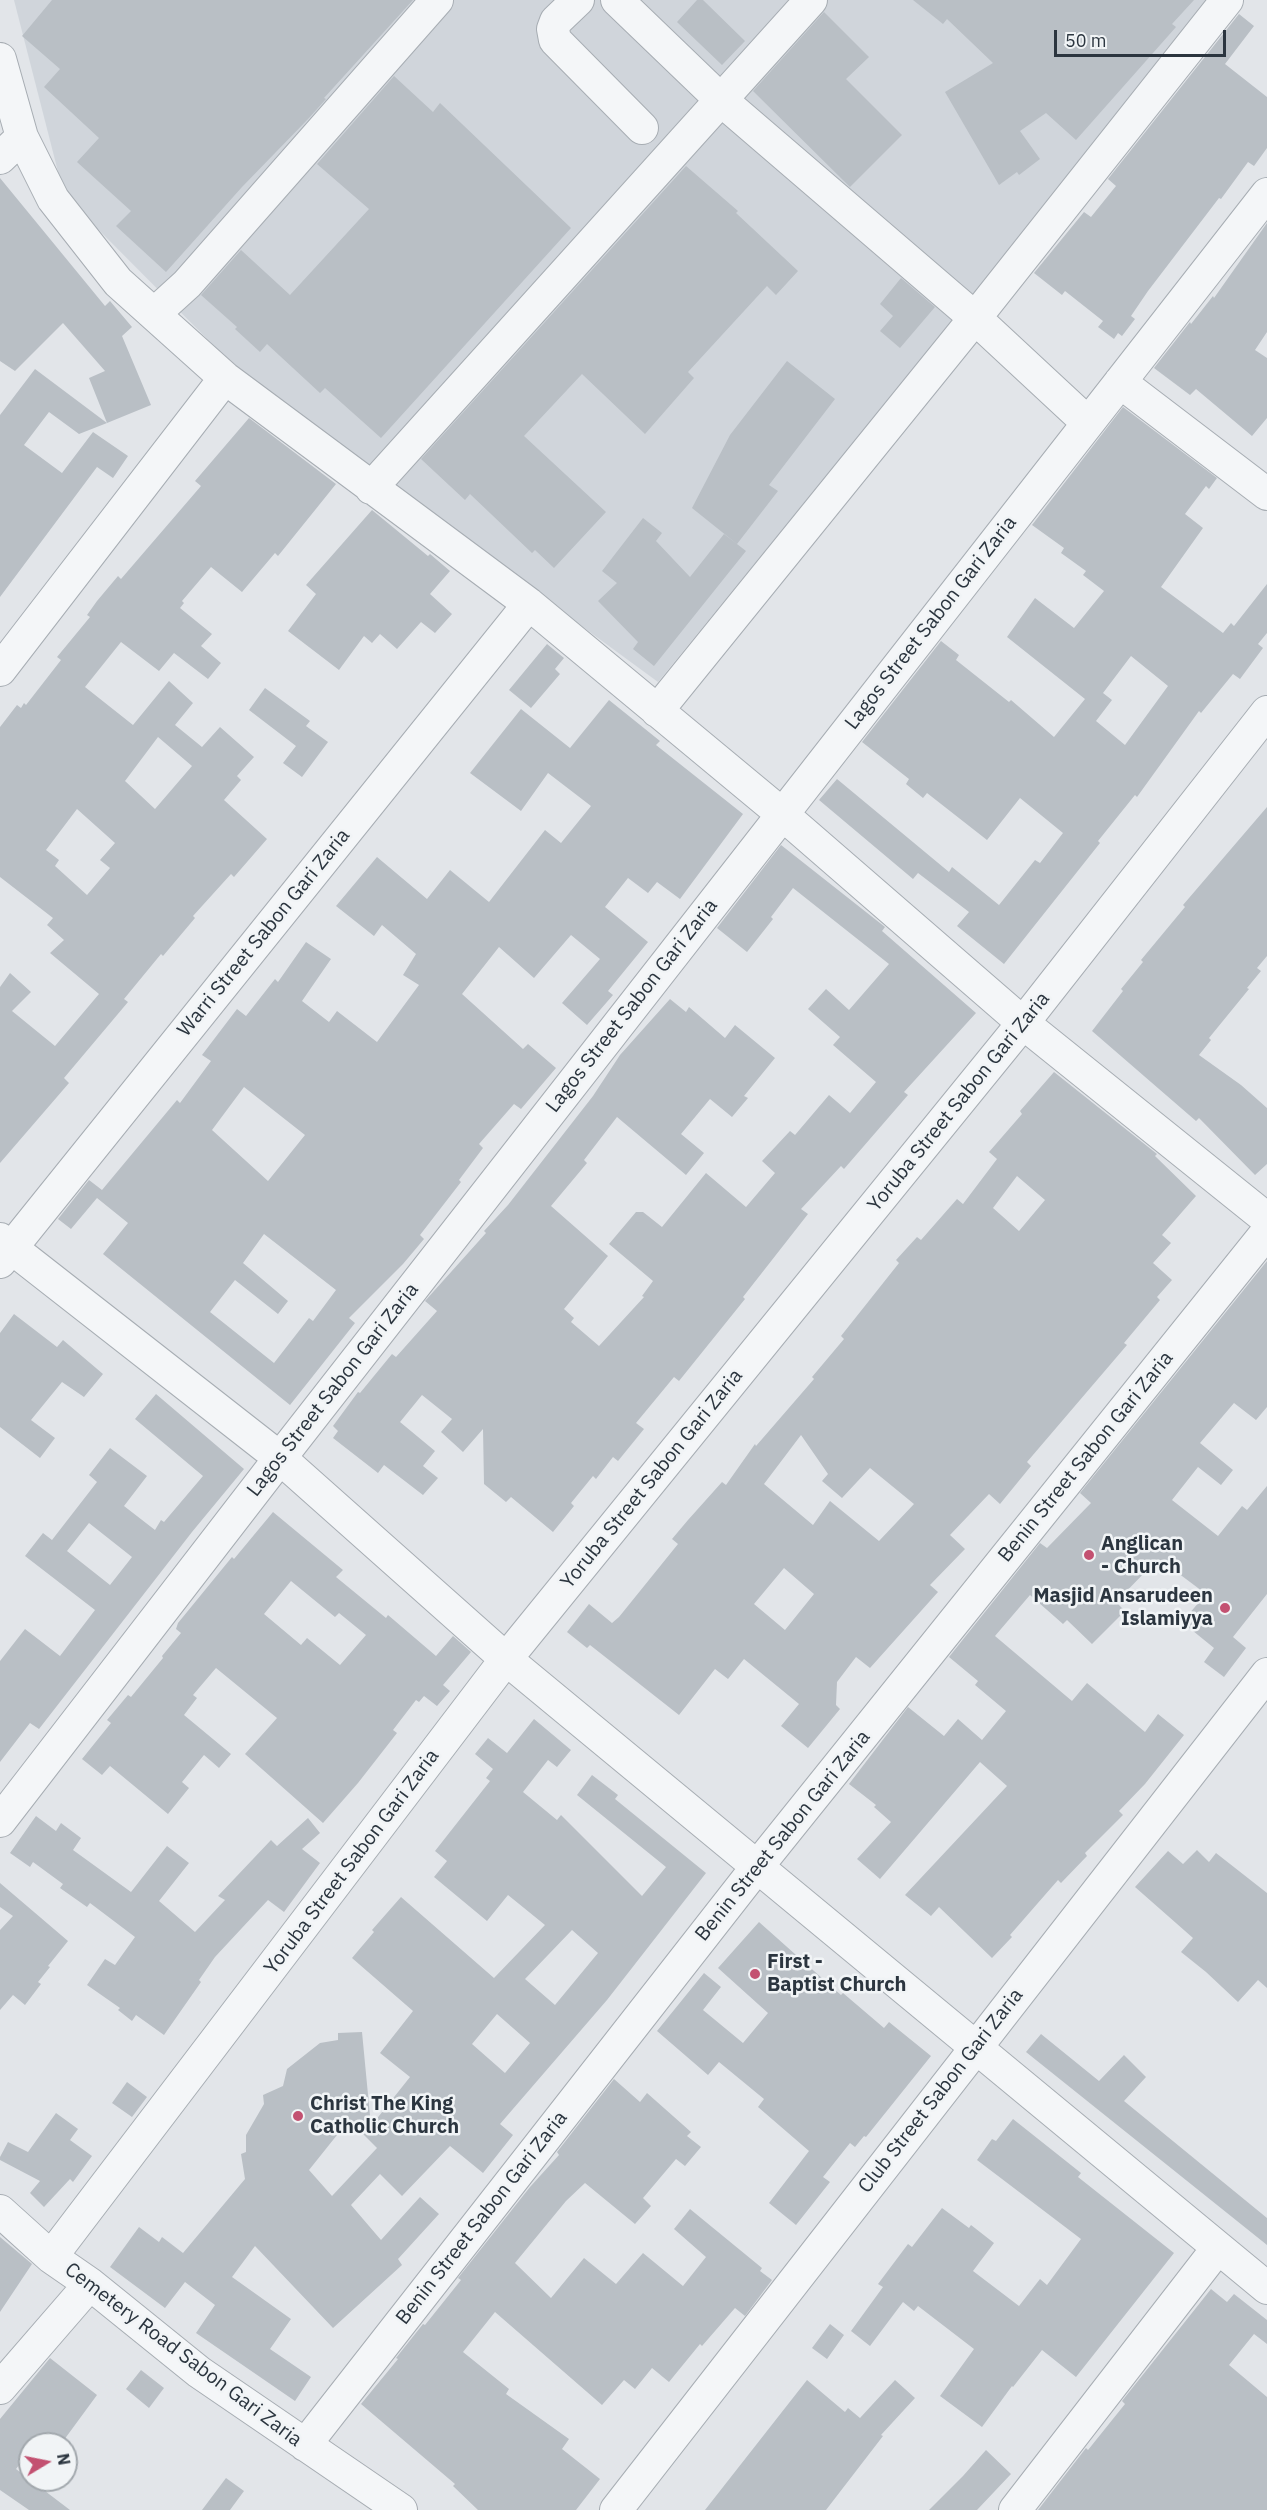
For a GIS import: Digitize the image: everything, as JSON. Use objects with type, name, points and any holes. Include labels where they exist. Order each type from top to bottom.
[{"type":"street","points":[[154,314],[187,285],[437,0]]},
{"type":"street","points":[[578,0],[556,21],[553,29],[555,40],[642,128]]},
{"type":"street","points":[[617,0],[720,99],[975,318],[1088,423]]},
{"type":"street","points":[[371,488],[720,99],[812,0]]},
{"type":"street","points":[[657,711],[975,318],[1227,0]]},
{"type":"street","points":[[0,59],[11,148],[118,282],[225,378],[529,604],[782,814],[1023,1023],[1267,1219]]},
{"type":"street","name":"Lagos Street Sabon Gari Zaria","points":[[0,1821],[280,1458],[1267,194]]},
{"type":"street","points":[[0,670],[225,378]]},
{"type":"street","points":[[1120,382],[1267,494]]},
{"type":"street","name":"Warri Street Sabon Gari Zaria","points":[[4,1250],[529,604]]},
{"type":"street","name":"Yoruba Street Sabon Gari Zaria","points":[[51,2258],[506,1659],[1023,1023],[1267,712]]},
{"type":"street","name":"Benin Street Sabon Gari Zaria","points":[[305,2445],[757,1867],[1267,1232]]},
{"type":"street","points":[[4,1250],[280,1458],[506,1659],[1267,2288]]},
{"type":"street","name":"Club Street Sabon Gari Zaria","points":[[616,2510],[975,2046],[1267,1674]]},
{"type":"street","name":"Cemetery Road Sabon Gari Zaria","points":[[0,2211],[51,2258],[90,2284],[199,2372],[401,2510]]},
{"type":"street","points":[[1015,2510],[1217,2249]]},
{"type":"street","points":[[0,2388],[90,2284]]},
{"type":"shaded area","points":[[14,0],[1215,0],[658,682],[253,385],[64,195]]},
{"type":"building","points":[[52,0],[413,0],[324,98],[326,99],[309,118],[242,187],[166,272],[116,226],[131,211],[77,162],[99,138],[44,87],[60,69],[22,36]]},
{"type":"building","points":[[697,0],[703,0],[745,41],[722,65],[677,22]]},
{"type":"building","points":[[913,0],[1194,0],[1172,24],[1176,27],[1076,140],[1046,113],[1020,131],[1040,159],[1019,175],[1017,172],[999,185],[945,92],[993,63],[947,19],[943,24]]},
{"type":"building","points":[[824,12],[869,57],[846,79],[902,135],[850,187],[753,91]]},
{"type":"building","points":[[1239,14],[1254,26],[1225,64],[1267,97],[1267,148],[1254,166],[1248,162],[1221,199],[1219,198],[1148,291],[1131,316],[1135,319],[1122,336],[1118,333],[1114,339],[1098,327],[1103,321],[1065,291],[1062,295],[1034,273],[1084,212],[1091,217],[1116,186],[1108,179]]},
{"type":"building","points":[[394,76],[433,112],[440,103],[571,228],[381,438],[325,388],[320,393],[267,344],[260,352],[235,329],[237,327],[201,295],[241,250],[290,295],[369,209],[317,164]]},
{"type":"building","points":[[686,166],[738,211],[736,213],[798,271],[776,295],[767,286],[688,372],[694,378],[645,434],[582,374],[524,436],[606,512],[554,568],[535,550],[532,553],[470,494],[465,500],[421,459]]},
{"type":"building","points":[[0,178],[105,306],[110,301],[132,327],[122,336],[151,405],[107,423],[89,378],[105,371],[63,323],[15,371],[0,361]]},
{"type":"building","points":[[1267,223],[1267,332],[1255,350],[1267,358],[1267,418],[1252,436],[1196,389],[1190,395],[1154,368],[1190,322],[1191,324],[1213,296],[1214,298]]},
{"type":"building","points":[[901,278],[935,307],[900,348],[880,331],[893,316],[880,304]]},
{"type":"building","points":[[787,361],[835,399],[769,485],[778,491],[737,544],[692,508],[730,435]]},
{"type":"building","points":[[35,369],[107,423],[79,434],[49,412],[24,445],[62,473],[93,432],[128,456],[113,478],[97,467],[0,597],[0,415]]},
{"type":"building","points":[[1123,407],[1217,478],[1209,489],[1206,486],[1185,514],[1203,528],[1161,587],[1223,633],[1231,623],[1234,626],[1267,584],[1267,633],[1258,644],[1263,648],[1240,679],[1233,674],[1201,713],[1199,711],[1137,797],[1135,795],[1098,841],[1100,843],[1004,964],[957,926],[969,912],[918,873],[913,879],[819,800],[837,779],[949,872],[952,867],[999,905],[1035,860],[1040,863],[1063,833],[1020,798],[987,840],[927,793],[923,798],[906,784],[909,779],[862,742],[941,641],[959,655],[956,660],[1009,702],[1011,700],[1054,737],[1085,699],[1007,637],[1035,598],[1074,628],[1104,591],[1083,575],[1086,571],[1061,553],[1064,548],[1032,525]],"holes":[[[1131,656],[1168,686],[1125,745],[1096,721],[1112,700],[1103,693]]]},
{"type":"building","points":[[249,418],[336,484],[278,556],[275,553],[242,592],[211,567],[182,601],[184,603],[180,608],[212,634],[201,646],[221,663],[208,679],[174,653],[159,671],[121,642],[85,687],[133,725],[169,681],[193,703],[175,725],[202,747],[220,727],[254,757],[237,776],[241,780],[224,800],[267,839],[234,877],[231,874],[193,916],[195,918],[163,956],[161,954],[124,999],[128,1002],[64,1078],[69,1083],[0,1163],[0,987],[10,973],[31,992],[12,1011],[55,1046],[99,994],[50,953],[64,940],[47,925],[53,918],[0,877],[0,727],[17,705],[21,708],[24,703],[26,705],[61,660],[57,657],[90,617],[87,615],[97,601],[118,576],[121,579],[201,486],[195,481]],"holes":[[[158,737],[192,766],[155,809],[125,781]],[[77,809],[115,843],[100,860],[110,868],[87,895],[55,866],[59,860],[46,850]]]},
{"type":"building","points":[[372,510],[450,571],[430,594],[452,614],[435,633],[421,622],[397,649],[380,634],[372,643],[364,636],[339,670],[288,631],[316,594],[306,585]]},
{"type":"building","points":[[643,518],[662,533],[656,541],[690,577],[724,534],[746,551],[654,666],[633,649],[638,642],[598,601],[617,583],[602,571]]},
{"type":"building","points":[[547,644],[564,658],[555,669],[560,674],[531,708],[509,690]]},
{"type":"building","points":[[265,688],[310,721],[306,726],[328,742],[302,777],[283,763],[296,746],[249,710]]},
{"type":"building","points":[[609,700],[660,741],[656,745],[743,814],[680,899],[657,882],[648,893],[628,878],[605,907],[648,942],[608,991],[613,995],[587,1025],[562,1003],[600,959],[571,935],[534,978],[499,947],[462,994],[523,1049],[528,1044],[556,1068],[521,1109],[514,1104],[479,1144],[483,1148],[459,1180],[461,1182],[420,1235],[424,1239],[403,1264],[349,1318],[355,1323],[290,1405],[103,1254],[128,1223],[97,1198],[71,1229],[58,1219],[89,1180],[102,1190],[177,1100],[180,1103],[211,1061],[202,1055],[237,1009],[246,1016],[275,979],[278,982],[306,942],[331,959],[302,1001],[329,1022],[337,1011],[377,1042],[419,985],[403,975],[416,954],[382,925],[374,936],[336,906],[377,857],[427,899],[450,870],[489,902],[545,830],[561,843],[591,806],[548,773],[521,811],[470,773],[521,709],[570,748]],"holes":[[[244,1087],[305,1135],[268,1181],[212,1130]],[[264,1234],[336,1290],[313,1321],[309,1318],[274,1363],[210,1312],[235,1280],[278,1314],[288,1301],[243,1263]]]},
{"type":"building","points":[[1267,807],[1267,956],[1257,968],[1261,971],[1247,988],[1249,989],[1209,1038],[1211,1040],[1199,1055],[1241,1085],[1267,1108],[1267,1164],[1255,1175],[1199,1118],[1196,1121],[1092,1031],[1123,991],[1121,989],[1143,962],[1141,960],[1185,907],[1183,905]]},
{"type":"building","points":[[781,845],[885,927],[882,931],[976,1013],[904,1092],[908,1095],[844,1169],[841,1166],[801,1209],[808,1214],[743,1297],[745,1299],[679,1381],[674,1377],[636,1423],[644,1429],[618,1461],[613,1457],[596,1479],[593,1476],[571,1503],[574,1506],[553,1532],[511,1497],[506,1502],[484,1484],[483,1429],[463,1452],[441,1432],[452,1419],[422,1395],[400,1422],[435,1451],[423,1466],[438,1478],[423,1495],[384,1465],[378,1473],[333,1438],[338,1431],[333,1426],[358,1392],[360,1393],[392,1354],[396,1357],[437,1311],[425,1301],[486,1233],[484,1231],[508,1205],[593,1096],[620,1055],[670,999],[686,1012],[689,1007],[725,1038],[735,1025],[775,1058],[744,1096],[748,1098],[732,1117],[710,1099],[681,1134],[704,1153],[686,1175],[617,1117],[584,1160],[587,1163],[551,1206],[608,1256],[564,1309],[574,1318],[571,1322],[599,1346],[644,1297],[642,1296],[653,1281],[609,1244],[636,1212],[643,1212],[662,1227],[706,1173],[746,1207],[775,1173],[762,1161],[790,1131],[795,1135],[829,1095],[850,1113],[876,1082],[833,1045],[840,1037],[808,1009],[826,989],[849,1010],[889,964],[793,888],[771,917],[773,919],[747,952],[717,928]]},
{"type":"building","points":[[1054,1072],[1157,1154],[1155,1156],[1196,1196],[1162,1235],[1171,1243],[1153,1263],[1172,1280],[1157,1297],[1160,1300],[1124,1343],[1127,1345],[1027,1462],[1031,1466],[1000,1504],[989,1494],[950,1535],[965,1549],[930,1585],[938,1592],[870,1668],[856,1657],[837,1682],[836,1705],[840,1709],[808,1748],[781,1726],[799,1704],[744,1659],[728,1679],[715,1669],[679,1715],[590,1645],[587,1648],[567,1632],[589,1604],[612,1623],[619,1617],[678,1544],[672,1539],[722,1482],[726,1485],[755,1444],[756,1446],[814,1379],[812,1377],[844,1339],[841,1336],[899,1263],[896,1260],[917,1237],[921,1240],[957,1199],[963,1204],[997,1159],[989,1152],[1022,1114],[1020,1111]],"holes":[[[1017,1176],[1045,1200],[1019,1231],[993,1208]],[[801,1435],[828,1474],[822,1481],[842,1498],[870,1468],[914,1504],[879,1541],[830,1501],[813,1525],[764,1484]],[[784,1568],[814,1594],[785,1630],[754,1604]]]},
{"type":"building","points":[[1267,1261],[1267,1407],[1256,1420],[1234,1403],[1200,1443],[1233,1470],[1221,1485],[1198,1467],[1172,1500],[1218,1536],[1242,1506],[1247,1510],[1267,1486],[1267,1594],[1233,1637],[1246,1648],[1224,1677],[1204,1662],[1214,1648],[1182,1622],[1206,1594],[1162,1561],[1155,1569],[1151,1566],[1116,1602],[1125,1611],[1092,1644],[1067,1620],[1063,1624],[1030,1595],[995,1636],[1072,1701],[1087,1683],[1145,1732],[1158,1714],[1184,1735],[1145,1784],[1119,1811],[1123,1815],[1085,1853],[1087,1856],[1061,1883],[1058,1880],[992,1958],[939,1907],[931,1916],[905,1895],[1007,1786],[980,1762],[880,1879],[857,1859],[891,1822],[874,1807],[876,1805],[849,1784],[908,1707],[944,1736],[958,1719],[982,1740],[1006,1711],[975,1685],[978,1681],[949,1657],[1040,1543],[1047,1548],[1091,1503],[1080,1493]]},
{"type":"building","points":[[14,1314],[57,1347],[63,1340],[103,1374],[84,1397],[62,1382],[31,1420],[55,1438],[40,1458],[0,1427],[0,1333]]},
{"type":"building","points":[[156,1394],[244,1469],[192,1532],[39,1729],[30,1723],[0,1762],[0,1661],[25,1629],[60,1656],[95,1610],[25,1556],[43,1533],[52,1540],[97,1482],[89,1475],[110,1448],[147,1476],[124,1506],[155,1530],[161,1520],[164,1522],[203,1476],[135,1419]],"holes":[[[89,1523],[132,1557],[110,1585],[67,1551]]]},
{"type":"building","points":[[273,1512],[343,1570],[336,1577],[386,1618],[388,1615],[436,1656],[453,1636],[471,1652],[443,1685],[450,1691],[437,1706],[424,1696],[419,1702],[416,1700],[393,1730],[397,1733],[323,1823],[245,1754],[277,1718],[216,1668],[193,1695],[197,1698],[184,1715],[231,1754],[219,1768],[204,1755],[182,1782],[189,1788],[168,1814],[110,1766],[102,1775],[82,1759],[111,1723],[107,1720],[128,1695],[131,1697],[181,1633],[176,1629],[178,1623],[232,1557],[234,1559]],"holes":[[[291,1581],[335,1617],[339,1613],[366,1635],[340,1665],[307,1638],[301,1645],[264,1614]]]},
{"type":"building","points":[[534,1719],[571,1750],[557,1767],[548,1760],[523,1792],[557,1820],[561,1815],[642,1896],[666,1867],[577,1795],[592,1775],[618,1795],[615,1799],[706,1873],[607,2000],[500,2124],[513,2135],[483,2173],[450,2146],[402,2196],[380,2174],[351,2205],[381,2240],[420,2197],[439,2214],[398,2259],[402,2265],[333,2328],[255,2246],[232,2277],[291,2319],[270,2349],[311,2377],[295,2401],[196,2333],[215,2305],[185,2282],[165,2308],[110,2267],[139,2227],[159,2242],[162,2237],[183,2253],[245,2179],[241,2154],[246,2152],[246,2135],[264,2104],[263,2095],[283,2086],[287,2069],[320,2043],[338,2040],[338,2033],[362,2032],[371,2126],[410,2077],[380,2053],[413,2011],[352,1958],[374,1932],[372,1930],[401,1897],[494,1978],[545,1925],[508,1895],[487,1921],[434,1877],[447,1861],[435,1851],[490,1781],[486,1778],[493,1769],[475,1754],[488,1738],[507,1753]],"holes":[[[572,1930],[598,1953],[555,2005],[525,1979]],[[497,2014],[530,2043],[505,2073],[472,2044]],[[349,2120],[377,2148],[332,2196],[309,2170]]]},
{"type":"building","points":[[36,1816],[56,1831],[61,1823],[81,1838],[73,1850],[131,1892],[167,1846],[189,1863],[159,1901],[195,1932],[225,1900],[218,1896],[271,1840],[277,1846],[308,1818],[320,1833],[302,1849],[320,1863],[284,1912],[268,1900],[215,1957],[199,1980],[201,1982],[164,2035],[136,2015],[132,2021],[118,2010],[120,2008],[87,1985],[105,1959],[115,1965],[135,1937],[90,1903],[87,1907],[60,1888],[63,1884],[33,1862],[30,1867],[10,1853]]},
{"type":"building","points":[[1197,1850],[1209,1862],[1216,1853],[1267,1893],[1267,1988],[1258,1980],[1238,2002],[1181,1952],[1193,1938],[1135,1887],[1168,1851],[1183,1864]]},
{"type":"building","points":[[0,1883],[68,1941],[48,1966],[50,1967],[38,1982],[41,1984],[25,2005],[13,1995],[0,2010],[0,1930],[13,1916],[0,1907]]},
{"type":"building","points":[[759,1922],[841,1995],[843,1993],[884,2028],[889,2022],[931,2056],[866,2137],[864,2136],[855,2147],[850,2143],[823,2177],[830,2182],[796,2225],[769,2203],[809,2151],[758,2107],[764,2099],[719,2062],[708,2075],[657,2031],[704,1973],[721,1987],[703,2010],[743,2043],[768,2013],[718,1968]]},
{"type":"building","points":[[1041,2034],[1099,2081],[1124,2055],[1146,2077],[1124,2101],[1267,2218],[1267,2245],[1026,2052]]},
{"type":"building","points":[[614,2079],[640,2102],[647,2093],[691,2132],[687,2136],[701,2147],[685,2166],[676,2159],[643,2198],[651,2206],[635,2224],[585,2183],[566,2201],[515,2263],[551,2298],[584,2258],[616,2284],[643,2253],[683,2286],[706,2257],[674,2229],[690,2209],[762,2268],[760,2271],[772,2280],[745,2316],[735,2308],[702,2346],[700,2344],[669,2382],[652,2368],[635,2389],[624,2380],[602,2405],[495,2312],[463,2352],[509,2389],[506,2394],[569,2439],[562,2449],[600,2479],[576,2510],[478,2510],[453,2486],[455,2484],[361,2404],[423,2324],[425,2325],[461,2280],[458,2278],[530,2187],[559,2155],[557,2152]]},
{"type":"building","points":[[127,2082],[147,2097],[132,2117],[112,2103]]},
{"type":"building","points":[[56,2113],[78,2129],[70,2140],[92,2156],[73,2182],[70,2179],[44,2207],[30,2193],[40,2181],[0,2160],[0,2157],[8,2142],[28,2152]]},
{"type":"building","points":[[1013,2119],[1081,2173],[1078,2177],[1174,2253],[1076,2377],[1042,2350],[982,2427],[940,2396],[974,2349],[918,2306],[914,2311],[903,2302],[870,2346],[851,2331],[883,2287],[878,2284],[908,2244],[912,2247],[942,2208],[969,2228],[971,2225],[994,2243],[973,2271],[1019,2306],[1040,2279],[1047,2285],[1081,2239],[977,2160],[992,2139],[996,2141]]},
{"type":"building","points":[[0,2237],[32,2264],[0,2312]]},
{"type":"building","points":[[1211,2289],[1227,2302],[1234,2294],[1267,2320],[1267,2344],[1254,2334],[1229,2365],[1267,2397],[1267,2510],[1038,2510],[1086,2448],[1088,2450],[1125,2404],[1122,2401]]},
{"type":"building","points":[[830,2324],[844,2335],[827,2359],[812,2348]]},
{"type":"building","points":[[50,2358],[97,2395],[70,2432],[18,2432],[18,2466],[16,2469],[18,2471],[18,2492],[46,2492],[70,2510],[29,2510],[0,2490],[0,2419]]},
{"type":"building","points":[[141,2370],[164,2388],[149,2408],[126,2389]]},
{"type":"building","points":[[807,2380],[845,2412],[848,2408],[860,2418],[895,2380],[915,2398],[881,2435],[883,2436],[826,2510],[705,2510]]},
{"type":"building","points":[[986,2450],[1011,2474],[977,2510],[929,2510],[963,2476]]},
{"type":"building","points":[[226,2478],[244,2491],[230,2510],[202,2510]]},
{"type":"place","name":"Anglican - Church","points":[[1089,1555]]},
{"type":"place","name":"Masjid Ansarudeen Islamiyya","points":[[1225,1608]]},
{"type":"place","name":"First - Baptist Church","points":[[755,1974]]},
{"type":"place","name":"Christ The King Catholic Church","points":[[298,2116]]}]
